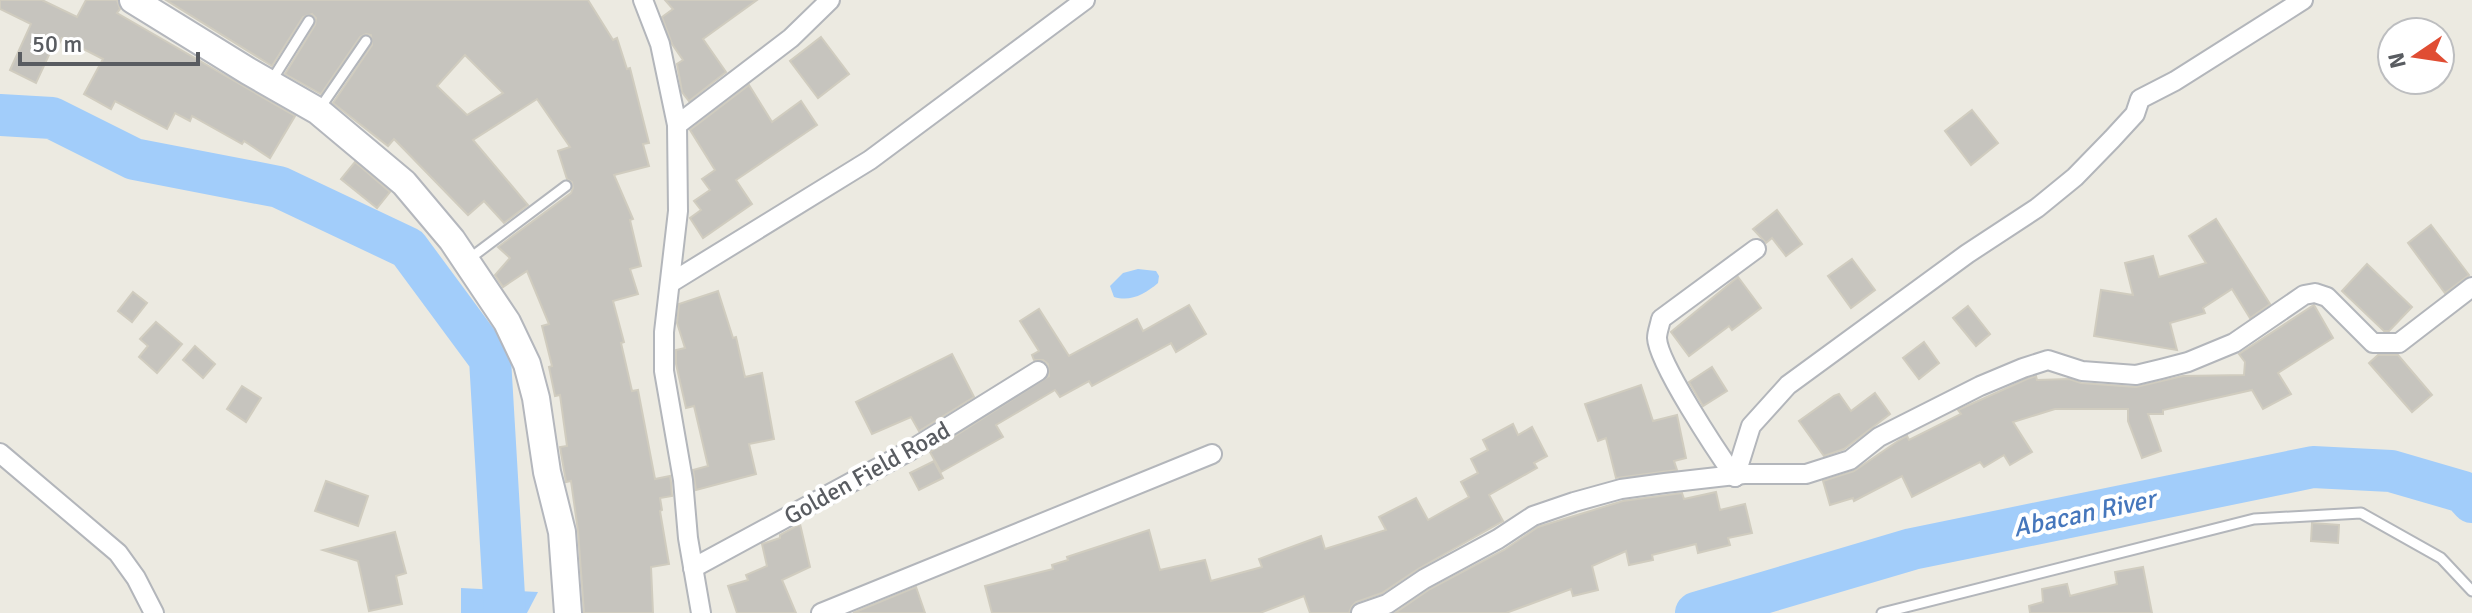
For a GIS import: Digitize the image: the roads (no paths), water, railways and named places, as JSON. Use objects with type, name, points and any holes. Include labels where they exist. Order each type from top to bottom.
[{"type":"street","points":[[133,0],[318,111],[404,183],[466,261],[507,322],[527,364],[536,398],[547,472],[562,532],[568,613]]},
{"type":"street","points":[[643,0],[660,44],[677,125],[678,211],[664,332],[664,371],[701,613]]},
{"type":"street","points":[[677,125],[791,38],[830,0]]},
{"type":"street","points":[[672,282],[870,160],[1085,0]]},
{"type":"street","points":[[1735,477],[1751,426],[1788,385],[1967,254],[2037,208],[2075,177],[2112,139],[2135,114],[2140,99],[2175,81],[2303,0]]},
{"type":"street","points":[[1735,477],[1707,437],[1657,339],[1661,319],[1756,249]]},
{"type":"street","points":[[1361,613],[1387,604],[1533,516],[1621,489],[1744,474],[1806,474],[1850,460],[1879,437],[1980,386],[2048,360],[2082,371],[2136,375],[2188,362],[2234,343],[2304,295],[2315,293],[2327,297],[2373,343],[2399,343],[2472,287]]},
{"type":"street","name":"Golden Field Road","points":[[693,568],[911,450],[1038,371]]},
{"type":"street","points":[[0,453],[118,553],[136,578],[154,613]]},
{"type":"street","points":[[821,613],[1212,454]]},
{"type":"lane","points":[[270,83],[309,21]]},
{"type":"lane","points":[[318,111],[366,41]]},
{"type":"lane","points":[[466,261],[566,186]]},
{"type":"lane","points":[[1882,613],[2254,519],[2361,513],[2441,558],[2472,591]]},
{"type":"water","points":[[1138,269],[1156,271],[1158,283],[1138,296],[1114,297],[1110,286],[1123,273]]},
{"type":"water","points":[[461,588],[538,592],[527,613],[461,613]]},
{"type":"waterway","points":[[0,115],[52,118],[134,159],[279,187],[408,248],[490,359],[505,613]]},
{"type":"waterway","name":"Abacan River","points":[[1696,613],[1912,549],[2313,467],[2391,471],[2463,492],[2472,502]]}]
